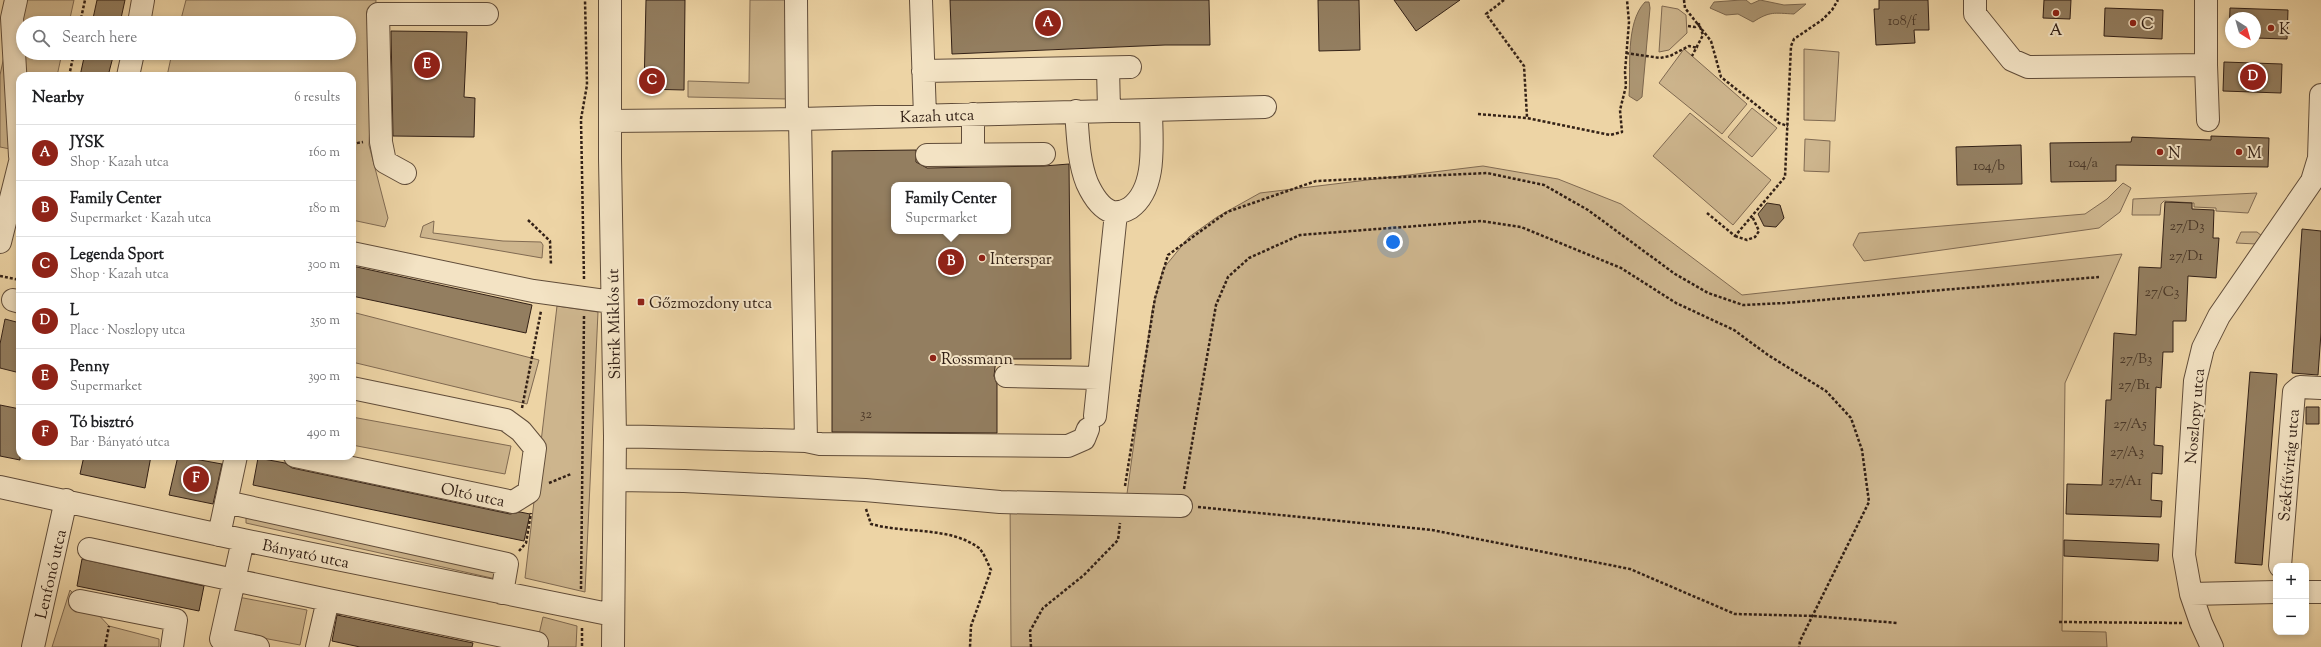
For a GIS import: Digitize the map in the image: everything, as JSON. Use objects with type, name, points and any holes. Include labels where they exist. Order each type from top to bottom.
[{"type":"street","points":[[16,0],[12,18],[16,87]]},
{"type":"street","points":[[140,16],[143,0]]},
{"type":"street","name":"Sibrik Miklós út","points":[[610,0],[612,302],[615,436],[613,647]]},
{"type":"street","points":[[796,0],[806,441]]},
{"type":"street","points":[[921,0],[925,116]]},
{"type":"street","points":[[1975,0],[1975,14],[2012,60],[2028,67],[2206,65]]},
{"type":"street","points":[[2206,0],[2208,120]]},
{"type":"street","points":[[405,173],[385,162],[381,142],[378,14],[487,14]]},
{"type":"street","points":[[129,72],[131,60]]},
{"type":"street","points":[[923,71],[1130,67]]},
{"type":"street","points":[[1108,68],[1109,110]]},
{"type":"street","name":"Noszlopy utca","points":[[2212,647],[2200,623],[2191,594],[2184,555],[2195,381],[2203,348],[2219,316],[2312,181],[2319,158],[2321,95]]},
{"type":"street","name":"Kazah utca","points":[[610,121],[799,119],[1265,107]]},
{"type":"street","points":[[1076,111],[1080,151],[1087,183],[1104,208],[1116,212],[1126,210],[1137,201],[1147,179],[1151,150],[1151,110]]},
{"type":"street","points":[[973,114],[973,154]]},
{"type":"street","points":[[928,155],[1044,154]]},
{"type":"street","points":[[0,242],[16,178]]},
{"type":"street","points":[[615,436],[806,441],[820,444],[1068,446],[1084,439],[1091,422],[1098,378],[1116,212]]},
{"type":"street","points":[[356,254],[544,292],[612,302]]},
{"type":"street","points":[[1006,376],[1098,378]]},
{"type":"street","name":"Székfűvirág utca","points":[[2280,563],[2294,392],[2300,387],[2321,388]]},
{"type":"street","name":"Oltó utca","points":[[314,460],[513,502],[529,492],[535,448],[506,420],[356,389]]},
{"type":"street","points":[[219,535],[235,460]]},
{"type":"street","points":[[615,480],[684,481],[865,490],[1000,502],[1122,503],[1181,506]]},
{"type":"street","name":"Bányató utca","points":[[0,487],[66,500],[219,535],[613,616]]},
{"type":"street","name":"Lenfonó utca","points":[[33,647],[66,500]]},
{"type":"street","points":[[226,502],[507,564],[502,593]]},
{"type":"street","points":[[243,540],[221,639],[258,647]]},
{"type":"street","points":[[89,549],[537,643]]},
{"type":"street","points":[[2191,594],[2273,592]]},
{"type":"street","points":[[2309,592],[2321,592]]},
{"type":"street","points":[[317,647],[328,600]]},
{"type":"street","points":[[80,602],[176,620],[172,647]]},
{"type":"path","points":[[82,16],[85,0]]},
{"type":"path","points":[[582,647],[581,609],[584,298],[581,120],[586,85],[585,0]]},
{"type":"path","points":[[1504,0],[1486,14],[1524,66],[1527,118]]},
{"type":"path","points":[[1478,114],[1527,118],[1610,135],[1622,132],[1620,110],[1626,86],[1628,54],[1629,22],[1627,0]]},
{"type":"path","points":[[1684,0],[1685,8],[1699,24],[1711,42],[1721,77],[1779,123],[1788,126]]},
{"type":"path","points":[[1735,236],[1785,177],[1791,46],[1794,40],[1832,10],[1838,0]]},
{"type":"path","points":[[1688,26],[1695,27],[1699,24]]},
{"type":"path","points":[[1692,56],[1698,48],[1703,35],[1699,24]]},
{"type":"path","points":[[1628,54],[1650,58],[1670,56],[1689,46],[1698,48]]},
{"type":"path","points":[[70,72],[72,60]]},
{"type":"path","points":[[1031,647],[1030,630],[1043,608],[1084,575],[1118,540],[1122,503],[1155,298],[1168,255],[1227,212],[1316,181],[1487,173],[1544,185],[1588,210],[1675,274],[1708,292],[1743,305],[2099,277]]},
{"type":"path","points":[[1707,213],[1735,236],[1747,240],[1755,237],[1759,230],[1752,216]]},
{"type":"path","points":[[528,220],[550,241],[551,265]]},
{"type":"path","points":[[1799,647],[1800,641],[1814,616],[1869,502],[1862,450],[1851,418],[1826,391],[1768,355],[1734,330],[1676,303],[1621,268],[1521,227],[1481,222],[1300,235],[1249,258],[1228,277],[1216,305],[1181,506],[1432,530],[1630,569],[1735,614],[1814,616],[1897,623]]},
{"type":"path","points":[[0,276],[16,279]]},
{"type":"path","points":[[518,430],[544,292]]},
{"type":"path","points":[[865,490],[867,514],[871,524],[886,528],[951,535],[980,549],[991,570],[971,626],[970,647]]},
{"type":"path","points":[[507,564],[526,543],[532,511],[529,492]]},
{"type":"path","points":[[2059,622],[2200,623]]},
{"type":"shaded area","points":[[16,0],[74,0],[71,16],[16,16],[16,60],[60,60],[58,72],[16,72],[16,150],[0,147],[0,75]]},
{"type":"shaded area","points":[[186,0],[376,0],[369,145],[388,218],[385,227],[356,221],[356,72],[168,72],[170,60],[356,60],[356,16],[182,16]]},
{"type":"shaded area","points":[[750,0],[786,0],[788,99],[688,97],[688,81],[749,83]]},
{"type":"shaded area","points":[[1746,0],[1751,4],[1760,0],[1784,5],[1806,4],[1794,14],[1768,14],[1753,22],[1738,14],[1726,15],[1710,8],[1714,2]]},
{"type":"shaded area","points":[[1645,2],[1649,2],[1650,8],[1642,97],[1637,101],[1629,96],[1630,47],[1634,22]]},
{"type":"shaded area","points":[[1662,6],[1678,9],[1686,15],[1687,33],[1669,50],[1659,52]]},
{"type":"shaded area","points":[[1684,49],[1747,104],[1722,134],[1659,83]]},
{"type":"shaded area","points":[[1804,49],[1839,52],[1835,121],[1804,120]]},
{"type":"shaded area","points":[[1752,108],[1777,128],[1752,157],[1728,137]]},
{"type":"shaded area","points":[[1690,113],[1771,180],[1733,225],[1653,156]]},
{"type":"shaded area","points":[[1805,139],[1830,141],[1829,172],[1804,171]]},
{"type":"shaded area","points":[[1483,166],[1558,179],[1621,204],[1742,295],[2122,254],[2065,383],[2062,631],[2106,632],[2107,647],[1011,647],[1010,494],[1126,501],[1152,311],[1163,269],[1189,237],[1217,217],[1260,193]]},
{"type":"shaded area","points":[[2123,183],[2131,188],[2120,212],[2099,228],[1864,261],[1853,245],[1859,233],[2085,214],[2107,199]]},
{"type":"shaded area","points":[[2257,193],[2248,213],[2216,211],[2216,208],[2194,207],[2194,203],[2164,201],[2161,204],[2160,215],[2132,215],[2133,199]]},
{"type":"shaded area","points":[[434,221],[433,233],[503,241],[541,242],[543,245],[542,258],[420,237],[423,226]]},
{"type":"shaded area","points":[[2241,232],[2257,232],[2262,236],[2256,244],[2236,243]]},
{"type":"shaded area","points":[[557,306],[598,312],[585,592],[525,578]]},
{"type":"shaded area","points":[[356,313],[539,360],[527,404],[356,363]]},
{"type":"shaded area","points":[[356,418],[511,446],[505,474],[356,446]]},
{"type":"shaded area","points":[[246,512],[499,563],[496,579],[246,523]]},
{"type":"shaded area","points":[[70,590],[80,601],[95,611],[109,626],[159,639],[159,647],[52,647]]},
{"type":"shaded area","points":[[238,597],[307,610],[300,645],[231,632]]},
{"type":"shaded area","points":[[543,617],[577,626],[576,647],[536,647]]},
{"type":"building","points":[[97,0],[125,0],[122,16],[94,16]]},
{"type":"building","points":[[646,0],[685,0],[684,90],[644,89]]},
{"type":"building","points":[[950,0],[1209,0],[1210,45],[1165,45],[952,54]]},
{"type":"building","points":[[1318,0],[1359,0],[1360,50],[1319,51]]},
{"type":"building","points":[[1394,0],[1460,0],[1416,31]]},
{"type":"building","points":[[1879,0],[1928,0],[1929,30],[1914,30],[1915,43],[1876,45],[1874,9],[1879,9]]},
{"type":"building","points":[[2044,0],[2071,0],[2070,19],[2043,18]]},
{"type":"building","name":"C","points":[[2105,8],[2163,10],[2162,39],[2104,36]]},
{"type":"building","name":"K","points":[[2230,8],[2288,10],[2287,39],[2261,38],[2261,12],[2230,12]]},
{"type":"building","points":[[391,31],[467,32],[464,97],[475,98],[474,137],[393,136]]},
{"type":"building","points":[[83,60],[112,60],[109,72],[81,72]]},
{"type":"building","points":[[2224,62],[2282,64],[2281,93],[2223,91]]},
{"type":"building","points":[[2211,136],[2269,138],[2268,167],[2116,165],[2116,181],[2051,182],[2050,143],[2131,142],[2132,137],[2211,140]]},
{"type":"building","points":[[2021,145],[2022,184],[1957,185],[1956,147]]},
{"type":"building","points":[[916,150],[916,162],[927,168],[1044,166],[1069,164],[1071,359],[996,359],[994,376],[997,384],[997,433],[832,432],[832,151]]},
{"type":"building","points":[[2165,202],[2192,203],[2192,209],[2214,210],[2213,238],[2219,238],[2216,278],[2188,276],[2186,321],[2173,321],[2173,352],[2163,352],[2161,388],[2156,387],[2154,445],[2163,446],[2162,474],[2152,473],[2151,500],[2162,501],[2161,517],[2066,514],[2067,484],[2102,485],[2106,400],[2111,400],[2114,333],[2136,335],[2139,267],[2161,268]]},
{"type":"building","points":[[1767,203],[1780,205],[1784,218],[1776,227],[1764,226],[1758,214]]},
{"type":"building","points":[[2302,229],[2321,231],[2321,333],[2318,375],[2292,373]]},
{"type":"building","points":[[356,267],[532,305],[526,333],[356,297]]},
{"type":"building","points":[[5,319],[16,322],[16,372],[0,368],[0,344]]},
{"type":"building","points":[[2250,372],[2277,374],[2262,565],[2235,563]]},
{"type":"building","points":[[0,405],[16,408],[16,459],[0,456]]},
{"type":"building","points":[[2306,407],[2319,407],[2319,424],[2306,424]]},
{"type":"building","points":[[83,460],[150,460],[145,488],[80,474]]},
{"type":"building","points":[[177,460],[200,460],[222,464],[213,504],[169,495]]},
{"type":"building","points":[[258,460],[269,460],[285,463],[292,468],[510,514],[520,512],[530,514],[524,541],[253,485]]},
{"type":"building","points":[[2064,540],[2159,544],[2158,561],[2064,556]]},
{"type":"building","points":[[82,559],[204,586],[199,611],[77,586]]},
{"type":"building","points":[[337,615],[473,643],[472,647],[360,647],[332,641]]},
{"type":"place","name":"A","points":[[2056,13]]},
{"type":"place","name":"JYSK","points":[[1048,23]]},
{"type":"place","name":"C","points":[[2133,23]]},
{"type":"place","name":"K","points":[[2271,28]]},
{"type":"place","name":"Penny","points":[[427,65]]},
{"type":"place","name":"L","points":[[2253,77]]},
{"type":"place","name":"Legenda Sport","points":[[652,81]]},
{"type":"place","name":"N","points":[[2160,152]]},
{"type":"place","name":"M","points":[[2239,152]]},
{"type":"place","name":"Interspar","points":[[982,258]]},
{"type":"place","name":"Family Center","points":[[951,262]]},
{"type":"place","name":"Gőzmozdony utca","points":[[641,302]]},
{"type":"place","name":"Rossmann","points":[[933,358]]},
{"type":"place","name":"Tó bisztró","points":[[196,479]]}]
